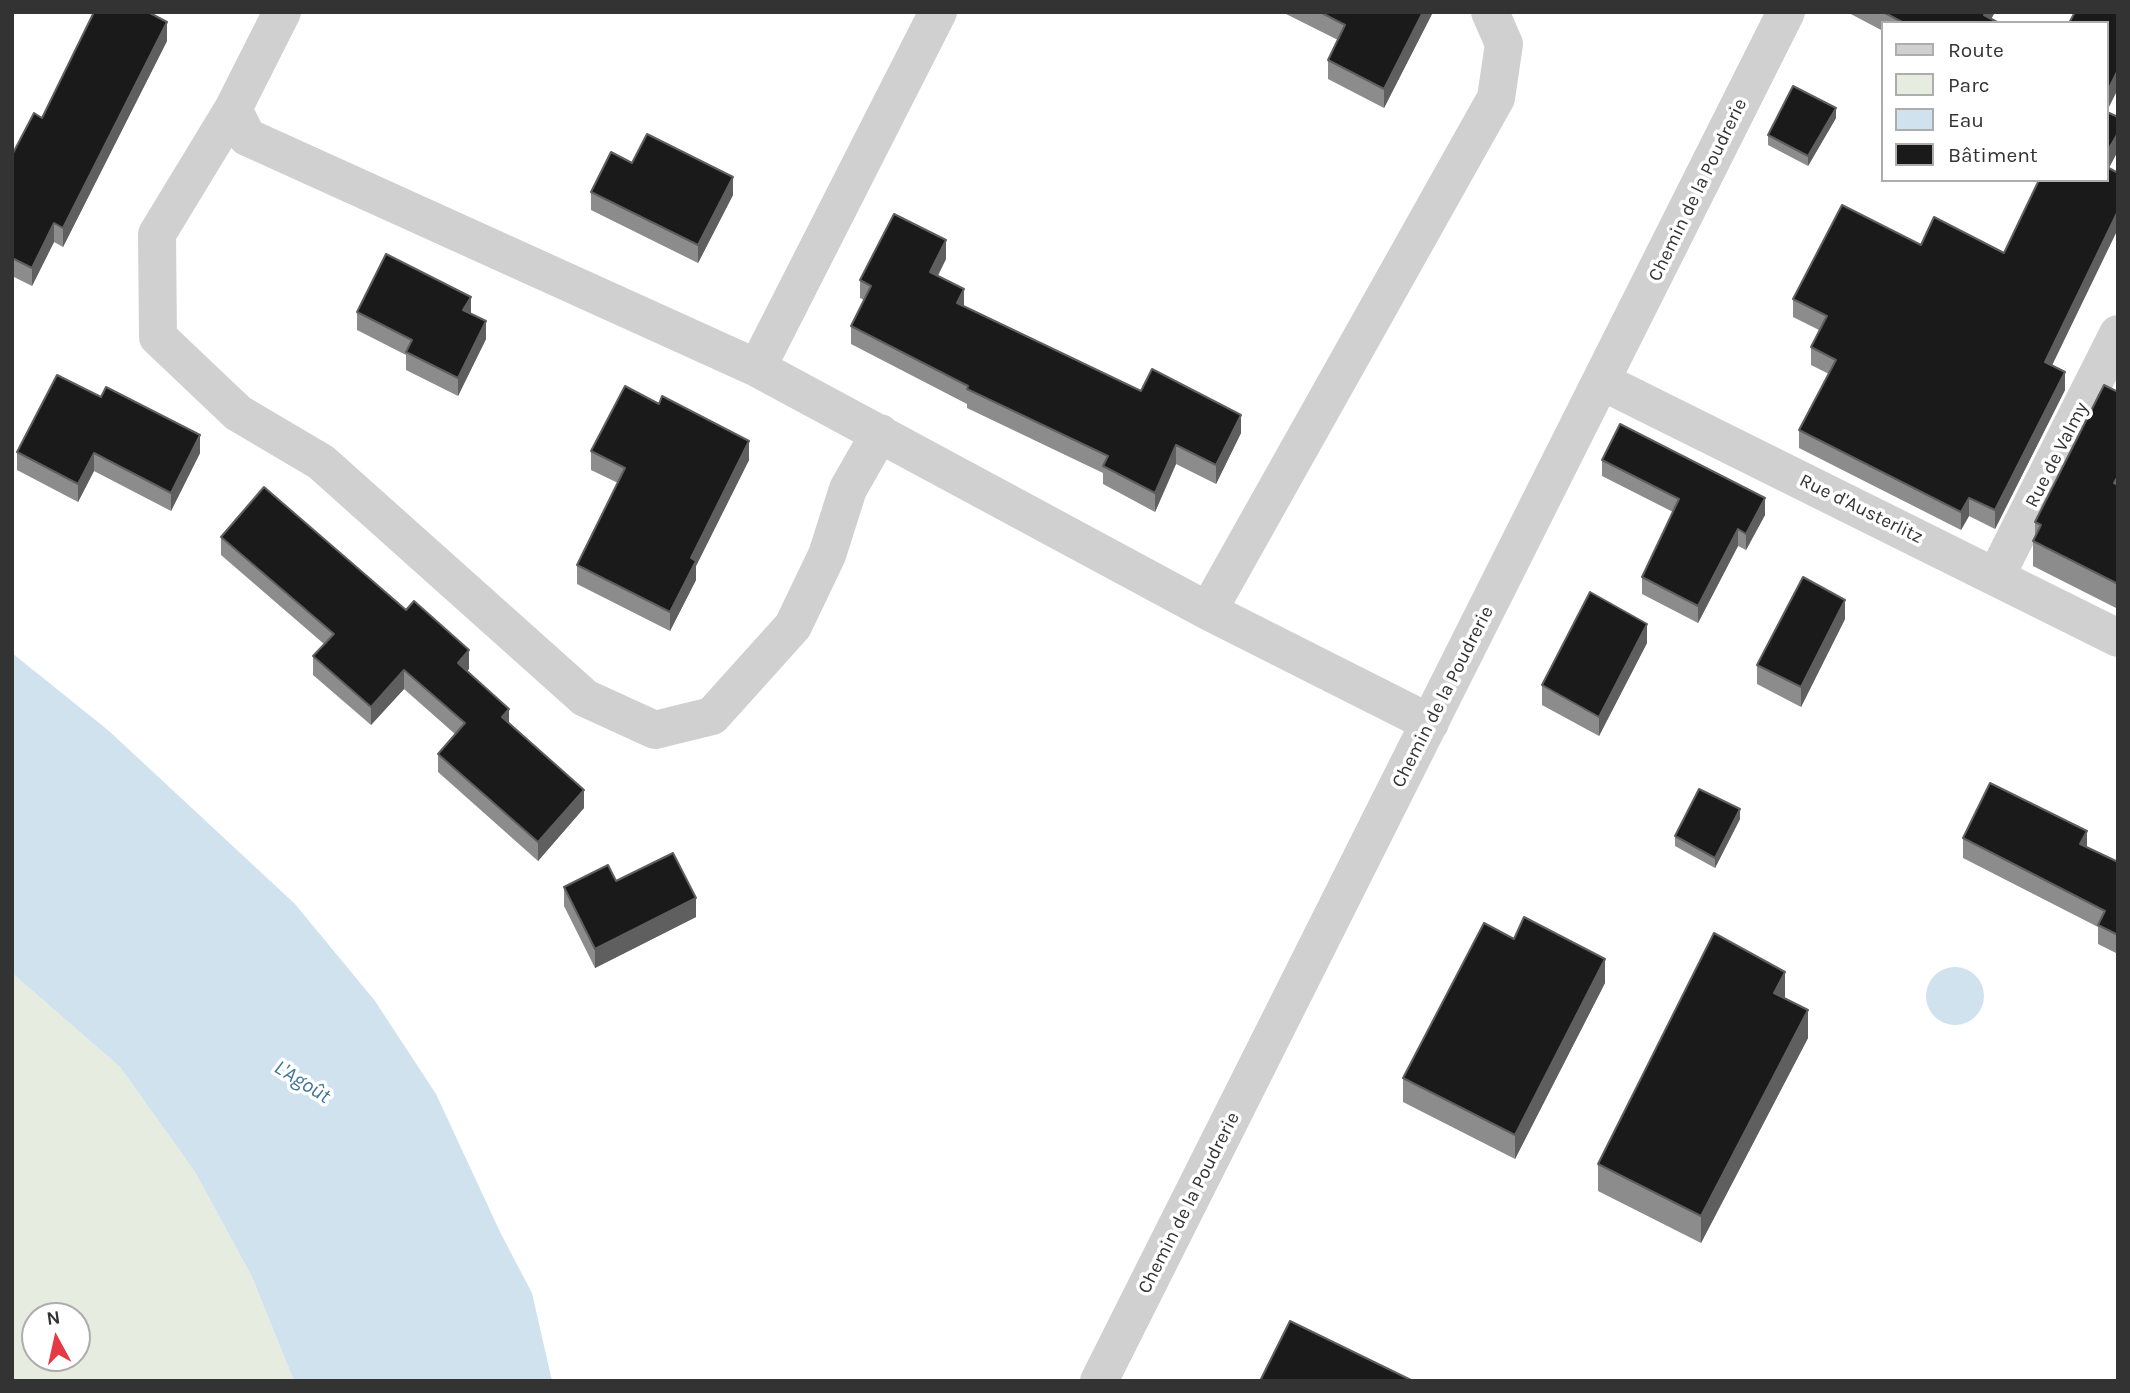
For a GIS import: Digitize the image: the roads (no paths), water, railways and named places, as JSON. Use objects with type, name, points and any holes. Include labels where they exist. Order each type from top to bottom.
[{"type":"street","points":[[282,12],[233,108],[158,234],[158,337],[238,413],[321,462],[585,698],[655,730],[712,716],[793,626],[827,555],[848,489],[880,433]]},
{"type":"street","points":[[1208,611],[1496,98],[1504,44],[1490,12]]},
{"type":"street","name":"Chemin de la Poudrerie","points":[[1099,1381],[1603,382],[1786,12]]},
{"type":"street","points":[[757,368],[926,16]]},
{"type":"street","points":[[233,108],[247,137],[757,368],[1208,611],[1430,723]]},
{"type":"street","name":"Rue de Valmy","points":[[1996,576],[2118,334]]},
{"type":"street","name":"Rue d'Austerlitz","points":[[1603,382],[2118,638]]},
{"type":"water","name":"L'Agoût","points":[[12,653],[109,731],[295,904],[375,1001],[436,1094],[501,1234],[532,1293],[552,1381],[294,1381],[252,1277],[195,1172],[120,1067],[12,973]]},
{"type":"water","points":[[1955,967],[1976,975],[1984,996],[1976,1017],[1955,1025],[1934,1017],[1926,996],[1934,975]]}]
